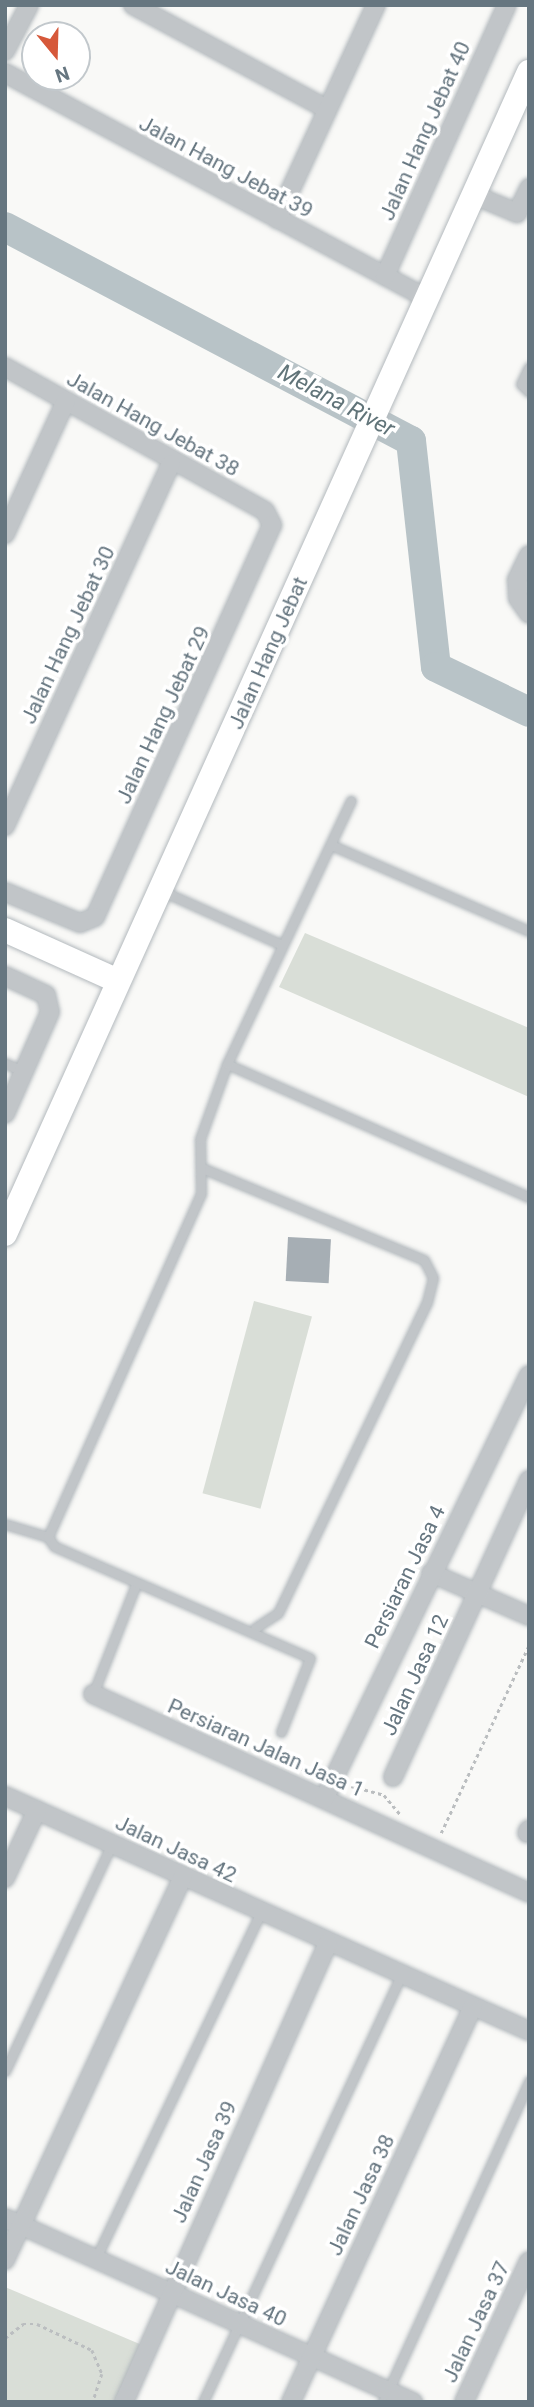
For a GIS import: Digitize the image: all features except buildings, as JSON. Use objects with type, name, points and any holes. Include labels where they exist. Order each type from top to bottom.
[{"type":"street","points":[[5,51],[30,5]]},
{"type":"street","points":[[133,5],[327,109]]},
{"type":"street","points":[[277,219],[376,5]]},
{"type":"street","name":"Jalan Hang Jebat 40","points":[[385,276],[507,5]]},
{"type":"street","name":"Jalan Hang Jebat","points":[[5,1234],[529,72]]},
{"type":"street","name":"Jalan Hang Jebat 39","points":[[5,74],[428,299]]},
{"type":"street","points":[[474,195],[523,216],[529,188]]},
{"type":"street","name":"Jalan Hang Jebat 38","points":[[5,367],[172,464],[265,512],[272,525]]},
{"type":"street","points":[[5,534],[66,401]]},
{"type":"street","name":"Jalan Hang Jebat 30","points":[[5,826],[172,464]]},
{"type":"street","name":"Jalan Hang Jebat 29","points":[[5,892],[90,923],[272,525]]},
{"type":"street","points":[[529,555],[517,580],[518,598],[529,614]]},
{"type":"street","points":[[5,930],[118,981]]},
{"type":"street","points":[[5,976],[46,995],[50,1012],[5,1114]]},
{"type":"street","name":"Persiaran Jasa 4","points":[[324,1799],[529,1374]]},
{"type":"street","name":"Jalan Jasa 12","points":[[393,1777],[529,1480]]},
{"type":"street","points":[[431,1573],[529,1616]]},
{"type":"street","name":"Persiaran Jalan Jasa 1","points":[[93,1694],[529,1893]]},
{"type":"street","name":"Jalan Jasa 42","points":[[5,1796],[183,1876],[260,1914],[529,2031]]},
{"type":"street","points":[[5,1878],[37,1810]]},
{"type":"street","points":[[5,2260],[13,2222],[183,1876]]},
{"type":"street","name":"Jalan Jasa 39","points":[[124,2402],[170,2292],[328,1943]]},
{"type":"street","name":"Jalan Jasa 38","points":[[291,2402],[472,2008]]},
{"type":"street","name":"Jalan Jasa 40","points":[[13,2222],[311,2357],[386,2396],[413,2402]]},
{"type":"street","name":"Jalan Jasa 37","points":[[464,2402],[529,2261]]},
{"type":"lane","points":[[529,367],[521,384],[529,392]]},
{"type":"lane","points":[[48,1537],[201,1195],[200,1139],[227,1064],[351,802]]},
{"type":"lane","points":[[331,845],[529,931]]},
{"type":"lane","points":[[160,890],[282,945]]},
{"type":"lane","points":[[5,1063],[24,1072]]},
{"type":"lane","points":[[227,1064],[529,1197]]},
{"type":"lane","points":[[202,1168],[424,1260],[433,1278],[278,1613],[255,1628]]},
{"type":"lane","points":[[5,1524],[48,1537],[54,1546],[136,1584],[255,1628],[312,1661],[281,1732]]},
{"type":"lane","name":"Persiaran Jalan Jasa 1","points":[[93,1694],[136,1584]]},
{"type":"lane","points":[[5,2071],[112,1844]]},
{"type":"lane","points":[[95,2260],[260,1914]]},
{"type":"lane","points":[[203,2402],[401,1975]]},
{"type":"lane","points":[[386,2396],[529,2081]]},
{"type":"path","points":[[429,1835],[438,1839],[529,1645]]},
{"type":"path","points":[[290,1767],[384,1795],[405,1822]]},
{"type":"path","points":[[5,2337],[23,2324],[37,2324],[92,2350],[102,2374],[93,2402]]},
{"type":"shaded area","points":[[305,933],[529,1028],[529,1097],[279,987]]},
{"type":"shaded area","points":[[254,1301],[312,1317],[260,1509],[202,1493]]},
{"type":"shaded area","points":[[5,2287],[142,2345],[114,2402],[5,2402]]},
{"type":"waterway","name":"Melana River","points":[[5,227],[411,441],[436,667],[529,712]]}]
